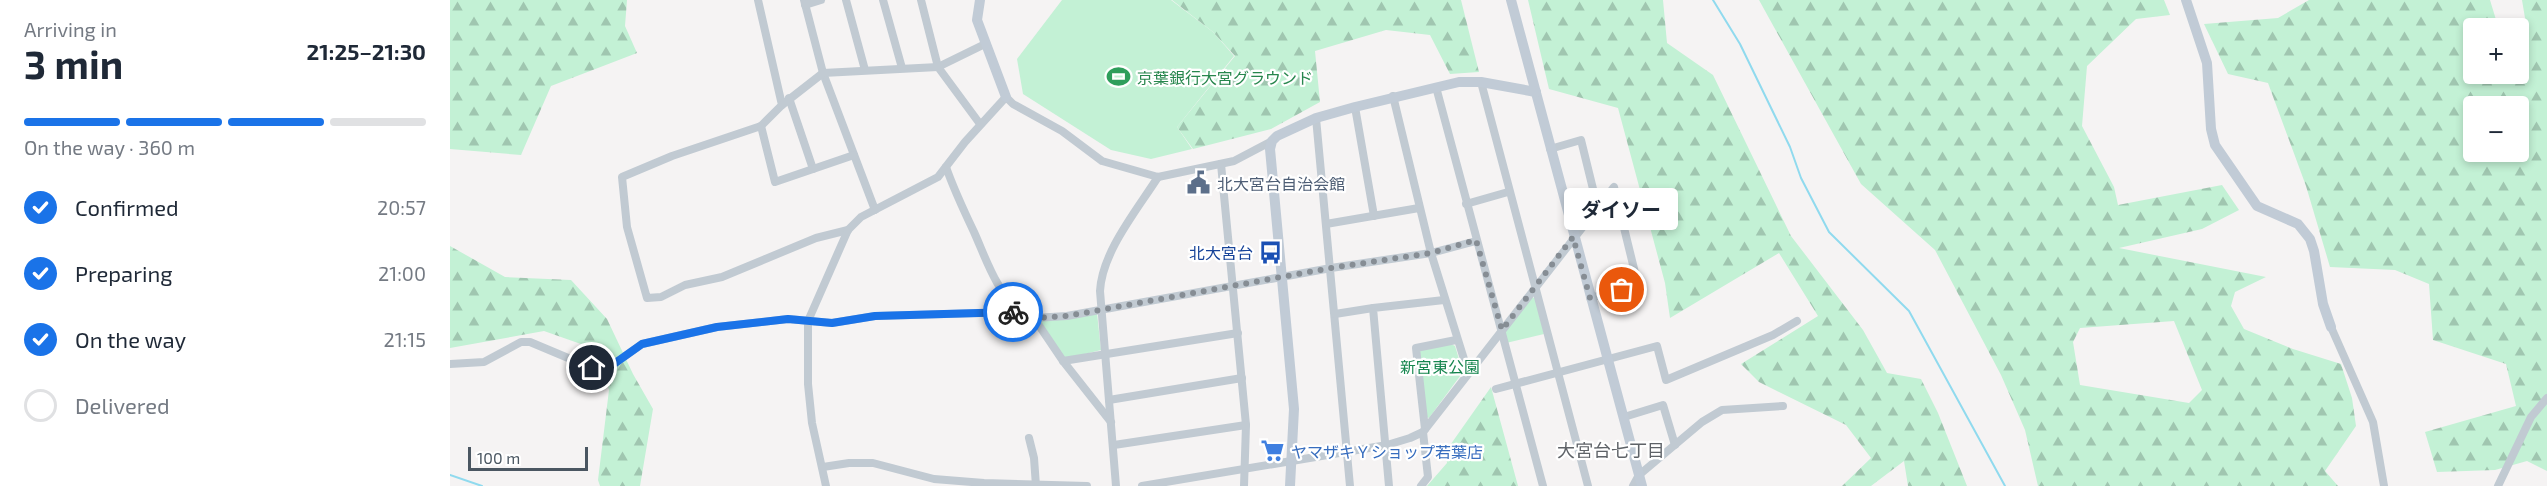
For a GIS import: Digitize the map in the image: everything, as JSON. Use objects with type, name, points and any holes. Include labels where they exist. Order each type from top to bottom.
[{"type":"street","points":[[758,0],[782,105]]},
{"type":"street","points":[[821,0],[804,2],[823,73],[875,210]]},
{"type":"street","points":[[846,0],[865,70]]},
{"type":"street","points":[[883,0],[902,68]]},
{"type":"street","points":[[921,0],[938,67],[980,124]]},
{"type":"street","points":[[980,0],[977,20],[1006,97],[1013,104],[1053,125],[1102,161],[1158,177],[1234,161],[1272,141],[1277,136],[1316,118],[1393,96],[1458,82],[1481,82],[1536,92]]},
{"type":"street","points":[[1511,0],[1573,237],[1641,480]]},
{"type":"street","points":[[2186,0],[2207,63],[2211,129],[2215,146],[2250,199],[2263,210],[2298,224],[2310,239],[2323,304],[2373,422],[2384,486]]},
{"type":"street","points":[[848,230],[816,238],[722,277],[685,285],[662,297],[647,298],[627,227],[622,177],[672,156],[761,126],[789,98],[823,73],[938,67],[986,44]]},
{"type":"street","points":[[1481,82],[1508,192],[1588,486]]},
{"type":"street","points":[[1436,87],[1543,486]]},
{"type":"street","points":[[1393,96],[1431,253],[1456,340],[1468,372]]},
{"type":"street","points":[[826,486],[812,423],[808,384],[808,321],[848,230],[861,218],[938,177],[980,124],[1006,97]]},
{"type":"street","points":[[789,98],[813,169]]},
{"type":"street","points":[[1355,107],[1374,216]]},
{"type":"street","points":[[1316,118],[1350,486]]},
{"type":"street","points":[[761,126],[775,182],[854,155]]},
{"type":"street","points":[[1550,149],[1581,140],[1595,197],[1601,201]]},
{"type":"street","points":[[1272,141],[1270,149],[1294,410],[1290,486]]},
{"type":"street","points":[[1221,164],[1246,425],[1245,486]]},
{"type":"street","points":[[946,167],[987,264],[1009,302],[1034,318],[1063,361],[1112,423]]},
{"type":"street","points":[[1116,486],[1101,274],[1110,254],[1158,177]]},
{"type":"street","points":[[1142,486],[1387,445],[1410,438],[1424,430],[1614,187],[1638,285],[1590,298]]},
{"type":"street","points":[[1467,204],[1508,192]]},
{"type":"street","points":[[1326,224],[1419,208]]},
{"type":"street","points":[[1034,318],[1102,310],[1331,268],[1431,253],[1476,240]]},
{"type":"street","points":[[1335,314],[1444,300]]},
{"type":"street","points":[[1373,308],[1389,486]]},
{"type":"street","points":[[450,364],[484,362],[521,342],[530,342],[592,368],[600,368],[611,366],[642,344],[717,327],[788,319],[832,323],[875,316],[1022,312]]},
{"type":"street","points":[[1496,388],[1657,346],[1666,380],[1773,335],[1797,321]]},
{"type":"street","points":[[1063,361],[1238,333]]},
{"type":"street","points":[[1421,486],[1428,477],[1416,348],[1456,340]]},
{"type":"street","points":[[1109,400],[1242,378]]},
{"type":"street","points":[[2498,486],[2531,417],[2547,398]]},
{"type":"street","points":[[1624,417],[1663,405],[1675,445]]},
{"type":"street","points":[[1633,486],[1675,445],[1702,422],[1722,410],[1783,406]]},
{"type":"street","points":[[1114,445],[1246,425]]},
{"type":"street","points":[[1029,438],[1034,458],[1036,484]]},
{"type":"street","points":[[823,467],[849,463],[873,463],[934,478],[984,485],[1087,486]]},
{"type":"green space","points":[[450,0],[627,0],[625,26],[637,53],[551,86],[521,155],[450,149]]},
{"type":"green space","name":"京葉銀行大宮グラウンド","points":[[1062,0],[1171,0],[1213,32],[1234,56],[1177,127],[1192,149],[1151,159],[1111,150],[1023,94],[1017,59]]},
{"type":"green space","points":[[1172,0],[1461,0],[1479,72],[1450,74],[1430,35],[1386,30],[1315,51],[1320,102],[1271,129],[1193,149],[1177,127],[1235,56],[1213,32]]},
{"type":"green space","points":[[1528,0],[1663,0],[1667,43],[1713,75],[1791,236],[1863,330],[1887,373],[1921,379],[1938,413],[1967,486],[1908,486],[1904,461],[1871,486],[1842,486],[1871,458],[1846,425],[1759,382],[1741,364],[1818,316],[1779,253],[1670,318],[1665,283],[1618,108],[1549,89]]},
{"type":"green space","points":[[1759,0],[2164,0],[2170,15],[2136,19],[2087,66],[2082,126],[2114,187],[2118,205],[2222,185],[2239,210],[2202,229],[2119,248],[2266,277],[2235,292],[2231,306],[2244,329],[2293,349],[2341,364],[2352,398],[2356,426],[2325,471],[2338,486],[2038,486],[2025,430],[2001,375],[1935,250],[1861,184]],"holes":[[[2174,321],[2202,390],[2189,403],[2080,385],[2073,342],[2080,328]]]},
{"type":"green space","points":[[2309,0],[2490,0],[2495,18],[2463,18],[2463,84],[2529,84],[2529,18],[2525,18],[2522,0],[2547,0],[2547,471],[2527,461],[2495,470],[2437,472],[2425,432],[2516,406],[2506,364],[2433,340],[2429,284],[2395,270],[2330,267],[2306,186],[2268,83],[2228,74],[2204,24],[2278,18]]},
{"type":"green space","points":[[450,246],[505,277],[571,280],[607,319],[633,374],[653,409],[640,486],[600,486],[598,480],[609,390],[595,349],[544,331],[450,348]]},
{"type":"green space","points":[[1531,297],[1535,298],[1544,334],[1506,343],[1504,333]]},
{"type":"green space","points":[[1097,313],[1101,350],[1065,359],[1036,320]]},
{"type":"green space","name":"新宮東公園","points":[[1451,344],[1455,346],[1463,372],[1429,418],[1426,417],[1419,351]]},
{"type":"green space","points":[[1491,387],[1518,486],[1427,486],[1447,463],[1446,451]]},
{"type":"waterway","points":[[1713,0],[1740,44],[1790,147],[1801,178],[1829,232],[1909,311],[2005,486]]},
{"type":"waterway","points":[[450,475],[482,486]]},
{"type":"way so far","points":[[1013,312],[1022,312],[1034,318],[1067,316],[1331,268],[1431,253],[1476,240],[1502,330],[1573,237],[1590,298],[1622,290]]},
{"type":"place","name":"京葉銀行大宮グラウンド","points":[[1119,77]]},
{"type":"place","name":"北大宮台自治会館","points":[[1199,183]]},
{"type":"place","name":"北大宮台","points":[[1271,252]]},
{"type":"place","name":"ダイソー","points":[[1622,290]]},
{"type":"place","name":"ヤマザキＹショップ若葉店","points":[[1273,451]]},
{"type":"district","name":"大宮台七丁目","points":[[1611,450]]},
{"type":"route","points":[[592,368],[611,366],[642,344],[717,327],[788,319],[832,323],[875,316],[1013,312]]}]
